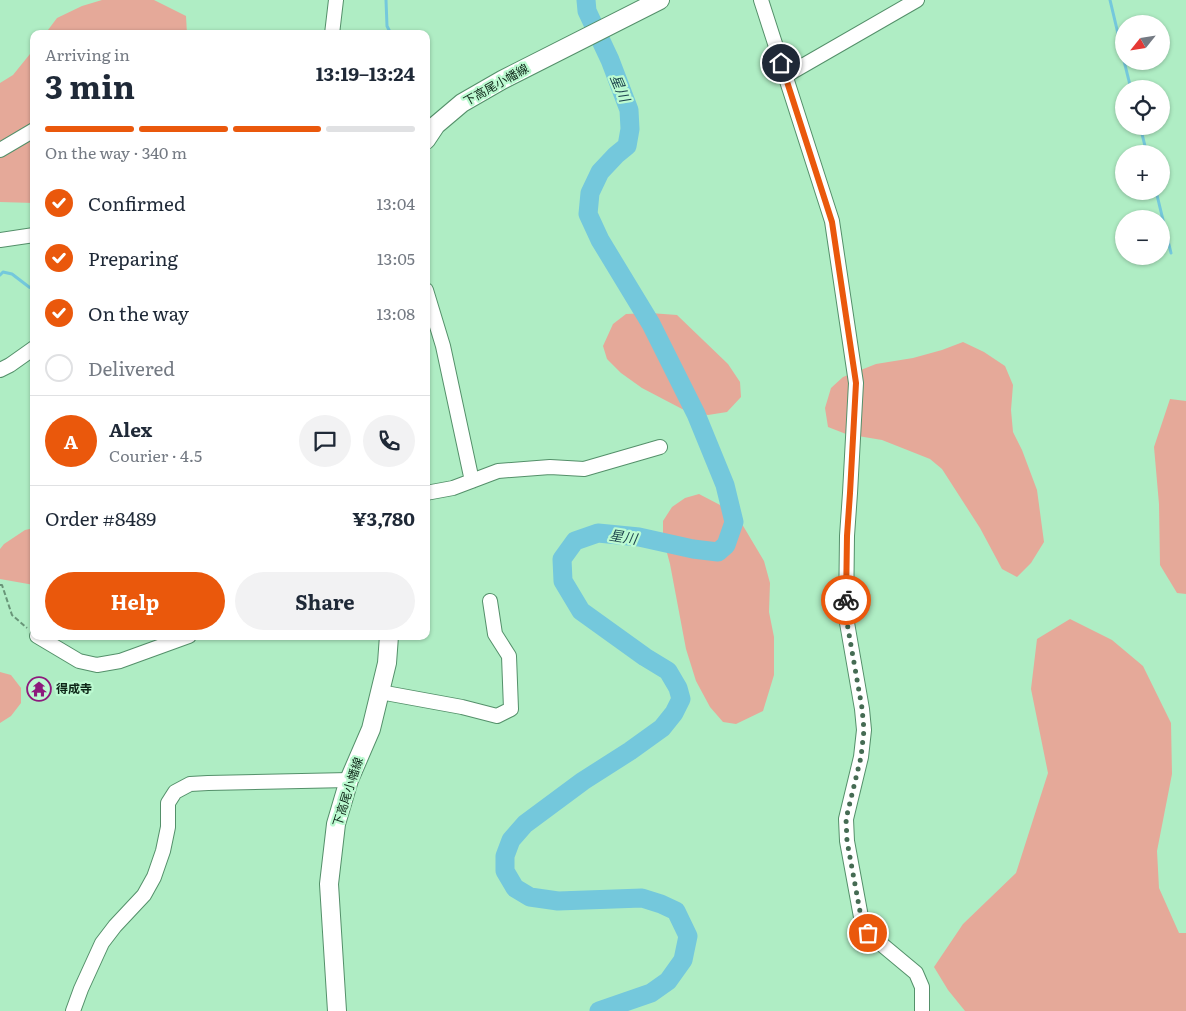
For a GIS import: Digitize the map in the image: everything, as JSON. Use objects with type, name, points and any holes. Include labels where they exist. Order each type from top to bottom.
[{"type":"main road","name":"下高尾小幡線","points":[[430,134],[436,125],[462,104],[502,80],[660,0]]},
{"type":"main road","name":"下高尾小幡線","points":[[337,1011],[329,884],[336,824],[350,780],[371,729],[387,662],[389,640]]},
{"type":"street","points":[[332,30],[336,0]]},
{"type":"street","points":[[761,0],[832,222],[856,383],[847,536],[846,617],[864,730],[861,757],[846,819],[847,841],[861,917],[868,933],[916,973],[922,987],[922,1011]]},
{"type":"street","points":[[786,76],[917,0]]},
{"type":"street","points":[[0,150],[30,132]]},
{"type":"street","points":[[0,240],[30,235]]},
{"type":"street","points":[[430,303],[443,346],[472,481]]},
{"type":"street","points":[[0,370],[30,351]]},
{"type":"street","points":[[430,493],[453,488],[498,471],[550,467],[584,469],[660,446]]},
{"type":"street","points":[[380,692],[462,707],[497,716],[511,709],[509,656],[495,634],[490,601]]},
{"type":"street","points":[[44,640],[79,661],[97,666],[120,661],[178,640]]},
{"type":"street","points":[[73,1011],[102,943],[144,895],[154,877],[168,827],[168,803],[175,792],[190,784],[350,780]]},
{"type":"path","points":[[0,586],[2,585],[12,615],[30,631]]},
{"type":"shaded area","points":[[102,0],[154,0],[186,16],[187,30],[48,30],[57,18],[82,6]]},
{"type":"shaded area","points":[[30,54],[30,203],[0,202],[0,83],[13,75]]},
{"type":"shaded area","points":[[626,314],[677,315],[728,364],[740,382],[741,397],[727,412],[708,415],[684,410],[642,388],[621,373],[607,359],[603,346],[613,324]]},
{"type":"shaded area","points":[[963,342],[984,352],[1005,366],[1013,385],[1011,410],[1013,432],[1037,490],[1044,542],[1031,563],[1017,577],[1002,569],[980,528],[942,469],[930,459],[882,440],[846,434],[828,427],[825,408],[831,388],[843,377],[876,364],[913,358]]},
{"type":"shaded area","points":[[1170,399],[1186,401],[1186,594],[1177,593],[1160,565],[1159,504],[1154,447]]},
{"type":"shaded area","points":[[699,494],[722,506],[739,519],[764,561],[770,583],[769,612],[774,637],[774,675],[763,711],[736,724],[723,722],[710,707],[696,681],[686,649],[670,564],[663,538],[663,521],[672,507],[685,498]]},
{"type":"shaded area","points":[[30,529],[30,584],[0,579],[0,549],[4,544],[25,530]]},
{"type":"shaded area","points":[[1070,619],[1112,640],[1143,666],[1171,723],[1172,774],[1157,851],[1159,888],[1179,933],[1186,933],[1186,1011],[965,1011],[948,990],[934,967],[963,924],[1016,873],[1048,773],[1031,689],[1037,639]]},
{"type":"shaded area","points":[[0,672],[11,675],[21,688],[21,703],[11,716],[0,723]]},
{"type":"waterway","points":[[386,0],[387,26],[389,30]]},
{"type":"waterway","name":"星川","points":[[586,0],[587,11],[610,60],[629,110],[630,129],[627,146],[600,172],[590,193],[588,214],[600,240],[651,324],[696,414],[725,485],[734,522],[726,545],[718,552],[693,549],[639,537],[598,533],[575,541],[562,559],[563,581],[581,611],[645,657],[668,671],[678,688],[681,699],[674,713],[662,728],[583,781],[525,824],[511,840],[505,856],[505,871],[515,888],[530,897],[558,901],[642,898],[676,911],[688,936],[683,960],[668,981],[651,993],[599,1011]]},
{"type":"waterway","points":[[1110,0],[1115,21]]},
{"type":"waterway","points":[[1126,70],[1129,80]]},
{"type":"waterway","points":[[1142,135],[1145,145]]},
{"type":"waterway","points":[[1158,200],[1171,253]]},
{"type":"waterway","points":[[0,275],[3,272],[12,274],[30,287]]},
{"type":"way so far","points":[[846,600],[846,617],[864,730],[861,757],[846,819],[847,841],[861,917],[868,933]]},
{"type":"place","name":"得成寺","points":[[39,689]]},
{"type":"route","points":[[781,63],[832,222],[856,383],[847,536],[846,600]]}]
